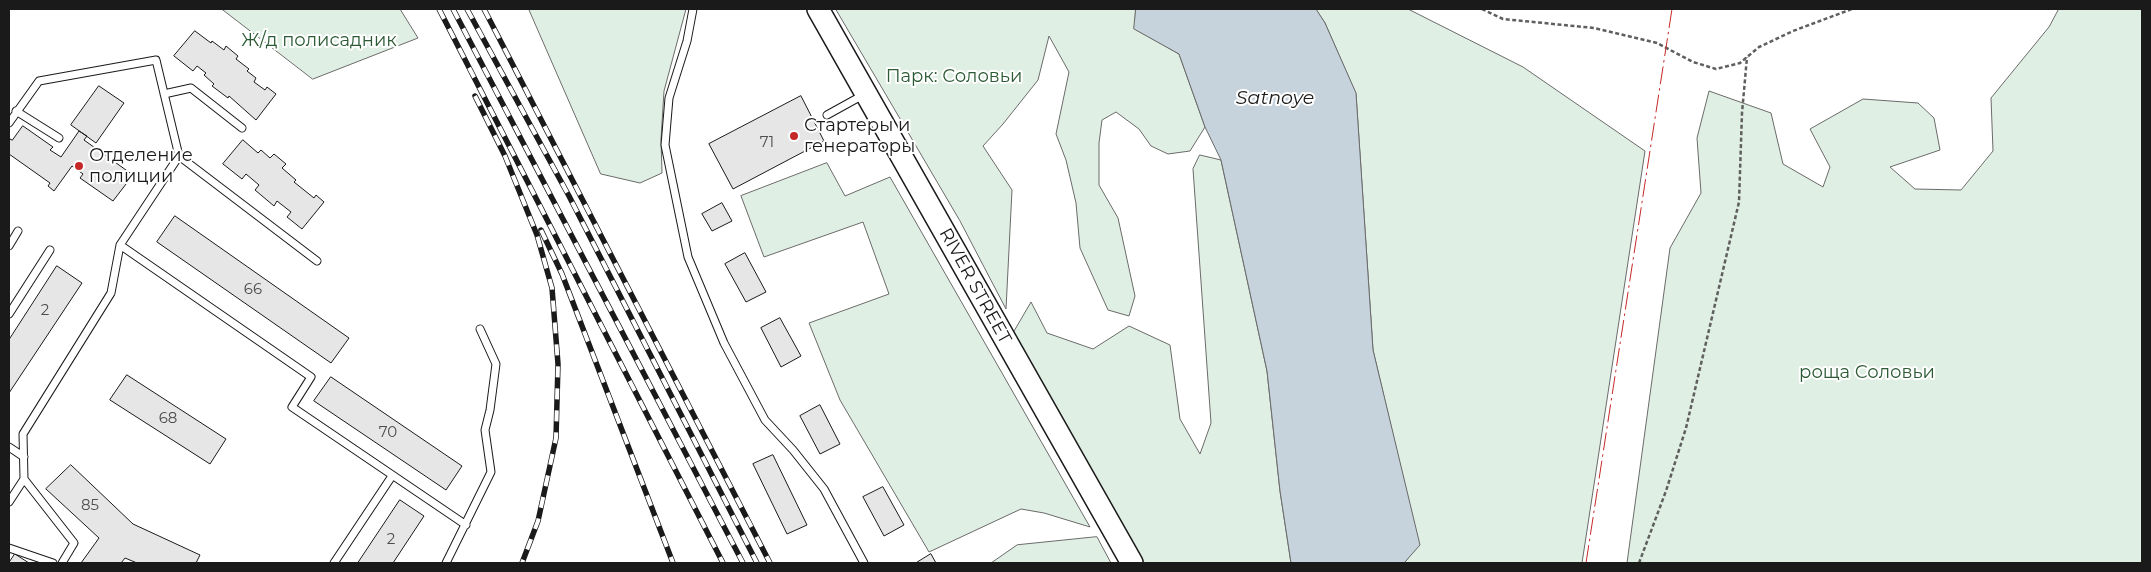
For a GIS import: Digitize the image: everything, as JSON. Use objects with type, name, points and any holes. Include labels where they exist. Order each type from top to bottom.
[{"type":"main road","name":"RIVER STREET","points":[[818,9],[1132,563]]},
{"type":"lane","points":[[693,9],[687,41],[669,98],[665,145],[688,257],[724,343],[765,420],[793,450],[824,489],[864,563]]},
{"type":"lane","points":[[9,123],[39,81],[156,60],[179,156],[317,261]]},
{"type":"lane","points":[[164,94],[191,88],[242,128]]},
{"type":"lane","points":[[827,115],[865,94]]},
{"type":"lane","points":[[16,111],[59,138]]},
{"type":"lane","points":[[9,502],[24,480],[23,434],[111,293],[120,245],[179,156]]},
{"type":"lane","points":[[9,246],[18,230]]},
{"type":"lane","points":[[120,245],[311,378],[292,407],[466,525]]},
{"type":"lane","points":[[9,314],[50,250]]},
{"type":"lane","points":[[446,563],[491,472],[485,430],[490,410],[496,364],[480,329]]},
{"type":"lane","points":[[9,448],[24,457]]},
{"type":"lane","points":[[334,563],[392,476]]},
{"type":"lane","points":[[24,480],[74,543],[62,563]]},
{"type":"lane","points":[[9,548],[53,563]]},
{"type":"path","points":[[1482,9],[1504,19],[1594,28],[1657,43],[1693,62],[1716,69],[1740,63],[1759,47],[1793,31],[1852,9]]},
{"type":"path","points":[[1639,563],[1666,491],[1686,428],[1739,202],[1742,113],[1748,57]]},
{"type":"green space","name":"Ж/д полисадник","points":[[222,9],[400,9],[418,38],[313,79]]},
{"type":"green space","points":[[529,9],[686,9],[664,91],[661,139],[662,173],[640,183],[601,174]]},
{"type":"green space","name":"Парк: Соловьи","points":[[836,9],[1136,9],[1135,29],[1179,54],[1205,127],[1190,151],[1168,154],[1151,146],[1139,129],[1116,112],[1102,120],[1099,143],[1099,185],[1118,218],[1135,296],[1129,316],[1108,310],[1080,248],[1076,203],[1066,160],[1056,134],[1069,72],[1049,36],[1038,80],[983,146],[1012,190],[1006,309],[960,221]]},
{"type":"green space","points":[[1316,9],[1408,9],[1523,67],[1645,151],[1582,563],[1404,563],[1419,545],[1373,350],[1356,94],[1325,23]]},
{"type":"green space","name":"роща Соловьи","points":[[2059,9],[2142,9],[2142,563],[1627,563],[1670,248],[1701,193],[1697,138],[1709,91],[1771,113],[1783,164],[1823,187],[1830,167],[1810,129],[1863,99],[1918,103],[1934,118],[1940,150],[1890,167],[1915,189],[1961,190],[1993,151],[1991,98],[2049,27]]},
{"type":"green space","points":[[1200,155],[1221,160],[1267,371],[1280,491],[1291,563],[1137,563],[1010,338],[1031,302],[1047,333],[1093,349],[1129,326],[1170,345],[1180,419],[1200,454],[1211,423],[1193,169]]},
{"type":"green space","points":[[827,163],[845,196],[890,177],[1090,527],[1044,513],[1021,509],[929,552],[840,400],[809,323],[889,294],[863,222],[764,257],[741,196]]},
{"type":"green space","points":[[1097,537],[1111,563],[991,563],[1017,545]]},
{"type":"water","name":"Satnoye","points":[[1136,9],[1316,9],[1325,23],[1356,93],[1373,350],[1420,545],[1404,563],[1291,563],[1280,491],[1267,371],[1221,160],[1205,127],[1179,54],[1134,29]]},
{"type":"building","points":[[195,31],[224,50],[226,46],[238,56],[236,59],[249,69],[247,71],[256,78],[254,82],[265,90],[267,87],[276,94],[256,120],[229,96],[228,98],[212,86],[214,84],[204,75],[206,73],[197,66],[193,71],[174,56]]},
{"type":"building","points":[[99,86],[124,103],[96,143],[71,125]]},
{"type":"building","points":[[801,96],[824,141],[733,189],[709,144]]},
{"type":"building","points":[[23,126],[53,147],[50,150],[61,157],[79,131],[87,136],[84,140],[133,175],[113,201],[80,178],[83,174],[72,166],[54,191],[48,186],[50,183],[9,154],[10,139],[12,140]]},
{"type":"building","points":[[243,140],[258,153],[261,150],[270,158],[274,154],[286,164],[282,168],[296,180],[294,182],[314,198],[316,195],[324,202],[302,229],[287,217],[291,212],[277,201],[274,206],[255,190],[259,185],[246,174],[242,179],[223,164]]},
{"type":"building","points":[[722,203],[732,221],[712,231],[702,214]]},
{"type":"building","points":[[175,216],[349,338],[331,363],[157,242]]},
{"type":"building","points":[[745,253],[766,292],[746,302],[725,264]]},
{"type":"building","points":[[57,266],[82,283],[9,393],[9,340]]},
{"type":"building","points":[[780,318],[801,356],[781,367],[761,328]]},
{"type":"building","points":[[127,375],[226,439],[210,464],[110,400]]},
{"type":"building","points":[[331,377],[462,466],[446,490],[314,401]]},
{"type":"building","points":[[820,405],[840,444],[820,454],[800,416]]},
{"type":"building","points":[[773,455],[807,525],[787,534],[753,464]]},
{"type":"building","points":[[71,465],[133,524],[200,555],[196,563],[137,563],[125,558],[121,563],[81,563],[99,538],[46,489]]},
{"type":"building","points":[[883,487],[904,525],[884,536],[863,497]]},
{"type":"building","points":[[400,500],[424,516],[393,563],[358,563]]},
{"type":"building","points":[[15,554],[29,563],[9,563]]},
{"type":"building","points":[[931,554],[936,563],[916,563]]},
{"type":"railway","points":[[439,9],[723,563]]},
{"type":"railway","points":[[453,9],[743,563]]},
{"type":"railway","points":[[467,9],[569,196],[757,563]]},
{"type":"railway","points":[[484,9],[770,563]]},
{"type":"railway","points":[[475,96],[505,156],[537,235],[552,288],[558,364],[556,438],[538,521],[522,563]]},
{"type":"railway","points":[[541,230],[562,274],[673,563]]},
{"type":"power","points":[[1586,563],[1672,9]]},
{"type":"place","name":"Стартеры и генераторы","points":[[794,136]]},
{"type":"place","name":"Отделение полиции","points":[[79,166]]}]
